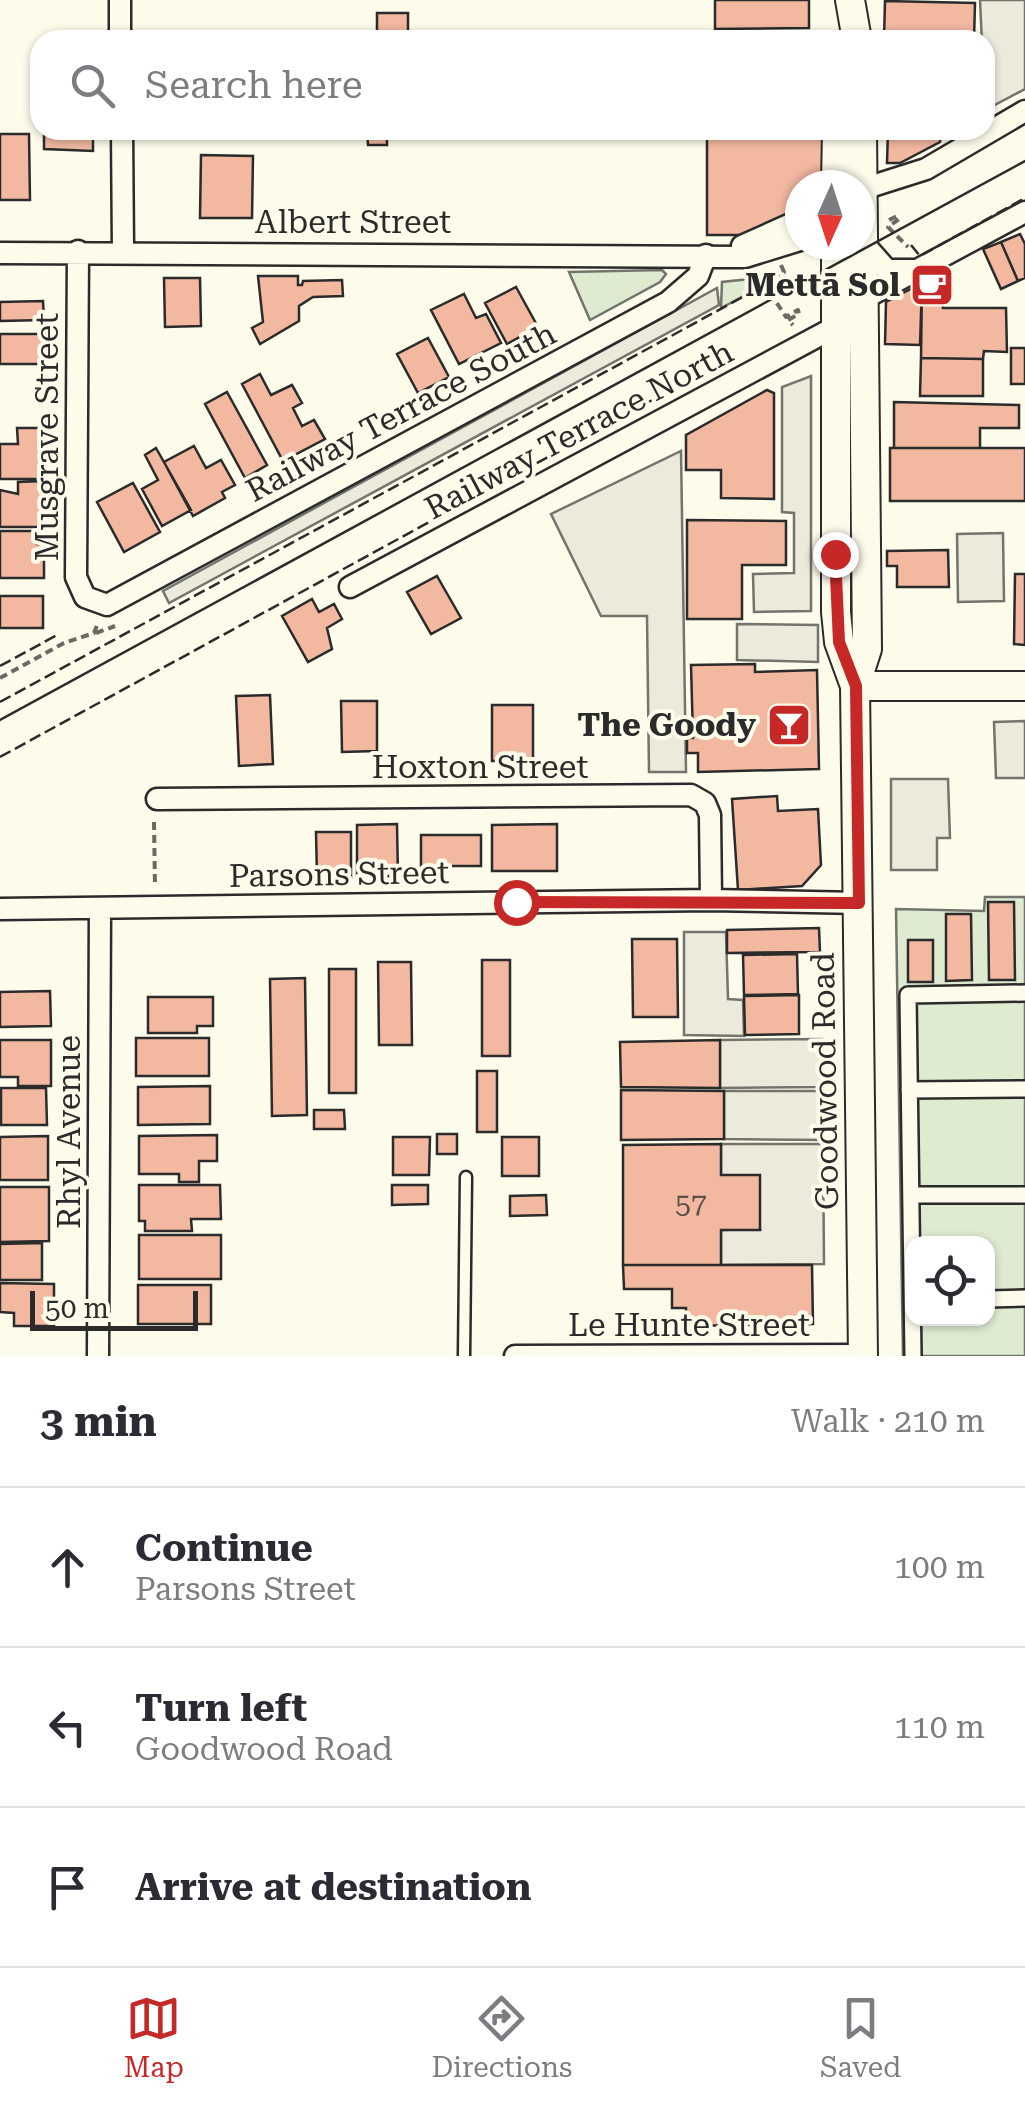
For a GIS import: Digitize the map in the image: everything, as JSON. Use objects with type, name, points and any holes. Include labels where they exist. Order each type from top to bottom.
[{"type":"main road","points":[[843,30],[848,0]]},
{"type":"main road","points":[[848,0],[854,30]]},
{"type":"main road","name":"Goodwood Road","points":[[838,140],[845,170]]},
{"type":"main road","name":"Goodwood Road","points":[[853,170],[860,140]]},
{"type":"main road","name":"Goodwood Road","points":[[840,260],[836,612],[839,642],[856,686]]},
{"type":"main road","name":"Goodwood Road","points":[[847,260],[865,298],[866,649],[856,686],[864,1355]]},
{"type":"main road","points":[[856,686],[1025,686]]},
{"type":"street","points":[[120,0],[120,30]]},
{"type":"street","points":[[995,129],[1025,111]]},
{"type":"street","points":[[122,140],[123,251]]},
{"type":"street","points":[[875,181],[926,169],[976,140]]},
{"type":"street","points":[[868,260],[887,270],[1025,212]]},
{"type":"street","name":"Albert Street","points":[[706,254],[756,243],[785,228]]},
{"type":"street","name":"Albert Street","points":[[0,253],[753,257],[785,245]]},
{"type":"street","name":"Musgrave Street","points":[[78,251],[76,577],[85,596],[106,606]]},
{"type":"street","name":"Railway Terrace South","points":[[106,606],[668,302],[698,276],[706,254]]},
{"type":"street","points":[[865,298],[910,260]]},
{"type":"street","name":"Railway Terrace North","points":[[350,587],[837,326]]},
{"type":"street","name":"Hoxton Street","points":[[156,799],[691,795],[705,803],[710,815],[711,900]]},
{"type":"street","name":"Parsons Street","points":[[0,910],[711,900],[859,903]]},
{"type":"street","name":"Rhyl Avenue","points":[[98,1356],[100,908]]},
{"type":"street","points":[[911,1236],[908,995],[1025,993]]},
{"type":"street","points":[[910,1090],[1025,1089]]},
{"type":"street","points":[[911,1196],[1025,1194]]},
{"type":"street","points":[[995,1299],[1025,1298]]},
{"type":"street","points":[[912,1326],[913,1356]]},
{"type":"street","name":"Le Hunte Street","points":[[515,1356],[864,1355]]},
{"type":"lane","points":[[464,1356],[466,1176]]},
{"type":"path","points":[[883,214],[886,222],[898,216],[900,220],[888,226],[910,249],[910,260]]},
{"type":"path","points":[[781,264],[784,272],[764,283],[776,287],[768,291],[786,317],[798,310],[800,314],[788,320],[791,326],[804,320]]},
{"type":"path","points":[[94,633],[106,606]]},
{"type":"path","points":[[0,678],[64,643],[123,622]]},
{"type":"path","points":[[155,907],[156,799]]},
{"type":"green space","points":[[662,270],[666,274],[660,282],[590,320],[569,272]]},
{"type":"green space","points":[[769,277],[760,282],[761,287],[721,308],[722,282]]},
{"type":"green space","points":[[985,897],[1025,897],[1025,1356],[903,1356],[896,909],[984,911]]},
{"type":"shaded area","points":[[980,0],[1025,0],[1025,89],[995,105],[995,30],[981,30]]},
{"type":"shaded area","points":[[717,288],[719,305],[169,603],[163,591]]},
{"type":"shaded area","points":[[811,376],[811,611],[754,612],[753,574],[794,573],[794,513],[782,512],[782,387]]},
{"type":"shaded area","points":[[681,451],[686,772],[649,772],[647,616],[601,616],[551,514]]},
{"type":"shaded area","points":[[1003,533],[1004,601],[958,602],[957,534]]},
{"type":"shaded area","points":[[737,624],[818,625],[818,662],[737,660]]},
{"type":"shaded area","points":[[1025,721],[1025,778],[996,778],[994,722]]},
{"type":"shaded area","points":[[891,779],[948,779],[950,838],[937,838],[937,870],[891,870]]},
{"type":"shaded area","points":[[684,932],[726,932],[728,999],[743,1000],[744,1036],[684,1035]]},
{"type":"shaded area","points":[[822,1039],[821,1087],[720,1088],[720,1040]]},
{"type":"shaded area","points":[[724,1091],[824,1091],[824,1140],[724,1139]]},
{"type":"shaded area","points":[[721,1144],[823,1144],[824,1264],[721,1265],[721,1230],[760,1229],[721,1175]]},
{"type":"building","points":[[715,0],[809,0],[809,28],[715,29]]},
{"type":"building","points":[[885,1],[975,3],[974,30],[884,30]]},
{"type":"building","points":[[377,13],[408,13],[408,30],[377,30]]},
{"type":"building","points":[[0,134],[29,134],[30,200],[0,200]]},
{"type":"building","points":[[44,140],[93,140],[93,151],[44,149]]},
{"type":"building","points":[[368,140],[387,140],[387,145],[368,145]]},
{"type":"building","points":[[707,140],[827,140],[827,170],[785,170],[785,217],[754,235],[707,235]]},
{"type":"building","points":[[888,140],[940,140],[900,163],[887,163]]},
{"type":"building","points":[[201,155],[253,156],[252,218],[200,218]]},
{"type":"building","points":[[1020,234],[1025,244],[1025,278],[1018,281],[1001,242]]},
{"type":"building","points":[[1001,242],[1018,281],[1001,289],[983,249]]},
{"type":"building","points":[[943,271],[943,308],[1006,308],[1007,352],[984,351],[983,359],[921,358],[922,283]]},
{"type":"building","points":[[258,276],[298,276],[298,285],[303,281],[342,280],[343,296],[313,297],[299,306],[299,321],[260,344],[252,328],[263,322]]},
{"type":"building","points":[[164,278],[200,278],[201,326],[165,327]]},
{"type":"building","points":[[922,283],[920,345],[885,344],[886,302]]},
{"type":"building","points":[[516,287],[538,327],[507,344],[485,303]]},
{"type":"building","points":[[464,294],[476,318],[486,314],[501,343],[459,364],[431,310]]},
{"type":"building","points":[[43,301],[44,320],[0,321],[0,302]]},
{"type":"building","points":[[0,334],[44,334],[44,364],[0,364]]},
{"type":"building","points":[[428,338],[449,377],[418,393],[397,354]]},
{"type":"building","points":[[1011,348],[1025,348],[1025,384],[1011,384]]},
{"type":"building","points":[[921,358],[983,359],[983,396],[920,396]]},
{"type":"building","points":[[260,374],[271,395],[292,385],[302,403],[293,408],[302,426],[314,420],[325,439],[283,461],[242,384]]},
{"type":"building","points":[[767,390],[774,393],[774,499],[721,498],[721,470],[686,470],[686,435]]},
{"type":"building","points":[[227,392],[267,465],[245,478],[205,404]]},
{"type":"building","points":[[894,402],[1019,405],[1019,428],[980,428],[980,448],[894,448]]},
{"type":"building","points":[[17,428],[43,428],[43,479],[0,479],[0,444],[18,444]]},
{"type":"building","points":[[194,446],[206,468],[221,460],[235,485],[222,492],[225,498],[193,516],[164,462]]},
{"type":"building","points":[[156,448],[191,510],[162,526],[142,489],[158,480],[145,455]]},
{"type":"building","points":[[890,448],[1025,448],[1025,501],[890,501]]},
{"type":"building","points":[[43,481],[43,527],[0,527],[0,490],[18,494],[18,482]]},
{"type":"building","points":[[133,483],[160,532],[124,552],[97,502]]},
{"type":"building","points":[[687,520],[786,521],[786,565],[742,565],[742,619],[687,619]]},
{"type":"building","points":[[0,531],[37,531],[37,544],[44,544],[44,578],[0,578]]},
{"type":"building","points":[[948,550],[949,587],[897,587],[897,566],[887,566],[887,551]]},
{"type":"building","points":[[1015,574],[1025,574],[1025,645],[1014,644]]},
{"type":"building","points":[[437,576],[461,618],[431,634],[407,592]]},
{"type":"building","points":[[0,596],[43,596],[43,628],[0,628]]},
{"type":"building","points":[[312,599],[319,612],[334,604],[342,619],[327,628],[332,649],[308,662],[282,616]]},
{"type":"building","points":[[755,664],[755,672],[817,670],[819,769],[698,772],[698,753],[687,753],[687,738],[693,738],[691,665]]},
{"type":"building","points":[[270,695],[273,764],[239,766],[236,696]]},
{"type":"building","points":[[341,701],[377,701],[377,751],[342,752]]},
{"type":"building","points":[[492,705],[533,705],[533,761],[492,761]]},
{"type":"building","points":[[777,796],[778,811],[818,809],[821,865],[802,886],[738,890],[732,799]]},
{"type":"building","points":[[397,824],[398,876],[357,877],[357,825]]},
{"type":"building","points":[[557,824],[557,871],[492,871],[492,825]]},
{"type":"building","points":[[316,832],[351,832],[351,878],[317,878]]},
{"type":"building","points":[[421,835],[481,835],[481,866],[421,866]]},
{"type":"building","points":[[988,902],[1014,902],[1015,980],[989,980]]},
{"type":"building","points":[[946,914],[971,914],[972,980],[946,981]]},
{"type":"building","points":[[819,928],[820,952],[727,953],[727,930]]},
{"type":"building","points":[[632,939],[677,939],[678,1017],[633,1017]]},
{"type":"building","points":[[908,940],[933,940],[933,982],[908,982]]},
{"type":"building","points":[[797,954],[798,994],[744,995],[743,955]]},
{"type":"building","points":[[482,960],[510,960],[510,1056],[482,1056]]},
{"type":"building","points":[[378,962],[411,962],[412,1045],[379,1045]]},
{"type":"building","points":[[329,969],[356,969],[356,1093],[329,1093]]},
{"type":"building","points":[[305,978],[307,1115],[272,1116],[270,979]]},
{"type":"building","points":[[50,991],[51,1026],[0,1027],[0,992]]},
{"type":"building","points":[[799,995],[799,1034],[745,1035],[744,996]]},
{"type":"building","points":[[148,997],[213,997],[213,1026],[197,1026],[197,1033],[148,1033]]},
{"type":"building","points":[[136,1038],[209,1038],[209,1076],[136,1076]]},
{"type":"building","points":[[0,1040],[51,1040],[51,1086],[18,1086],[18,1077],[0,1077]]},
{"type":"building","points":[[720,1040],[720,1088],[621,1087],[620,1042]]},
{"type":"building","points":[[477,1071],[497,1071],[497,1132],[477,1132]]},
{"type":"building","points":[[210,1086],[210,1124],[138,1125],[138,1087]]},
{"type":"building","points":[[1,1088],[46,1088],[47,1125],[1,1125]]},
{"type":"building","points":[[621,1090],[724,1091],[724,1139],[621,1140]]},
{"type":"building","points":[[314,1110],[344,1110],[345,1129],[314,1129]]},
{"type":"building","points":[[437,1134],[457,1134],[457,1154],[437,1154]]},
{"type":"building","points":[[217,1135],[217,1161],[199,1161],[199,1182],[179,1182],[179,1174],[139,1174],[139,1136]]},
{"type":"building","points":[[48,1136],[48,1180],[0,1180],[0,1137]]},
{"type":"building","points":[[393,1137],[430,1137],[429,1175],[393,1175]]},
{"type":"building","points":[[502,1137],[539,1137],[539,1176],[502,1176]]},
{"type":"building","points":[[721,1144],[721,1175],[760,1175],[760,1230],[721,1230],[721,1265],[623,1265],[623,1145]]},
{"type":"building","points":[[139,1185],[220,1185],[221,1219],[191,1219],[192,1231],[145,1231],[145,1221],[139,1221]]},
{"type":"building","points":[[392,1185],[428,1185],[428,1204],[392,1205]]},
{"type":"building","points":[[0,1187],[49,1187],[49,1241],[0,1242]]},
{"type":"building","points":[[546,1195],[547,1215],[510,1216],[510,1196]]},
{"type":"building","points":[[139,1235],[221,1235],[221,1279],[139,1279]]},
{"type":"building","points":[[42,1243],[42,1280],[0,1280],[0,1244]]},
{"type":"building","points":[[623,1265],[812,1265],[813,1324],[686,1326],[686,1308],[672,1308],[672,1289],[624,1289]]},
{"type":"building","points":[[0,1283],[54,1284],[54,1326],[14,1326],[14,1313],[0,1312]]},
{"type":"building","points":[[138,1285],[211,1285],[211,1324],[138,1324]]},
{"type":"tram line","points":[[0,720],[1025,161]]},
{"type":"fence","points":[[911,245],[920,256],[1025,198]]},
{"type":"fence","points":[[0,702],[761,287]]},
{"type":"fence","points":[[0,757],[654,399]]},
{"type":"fence","points":[[0,666],[59,634]]},
{"type":"place","name":"Mettā Sol","points":[[932,285]]},
{"type":"place","name":"The Goody","points":[[789,725]]},
{"type":"route","points":[[516,902],[859,903],[856,686],[839,642],[835,554]]}]
